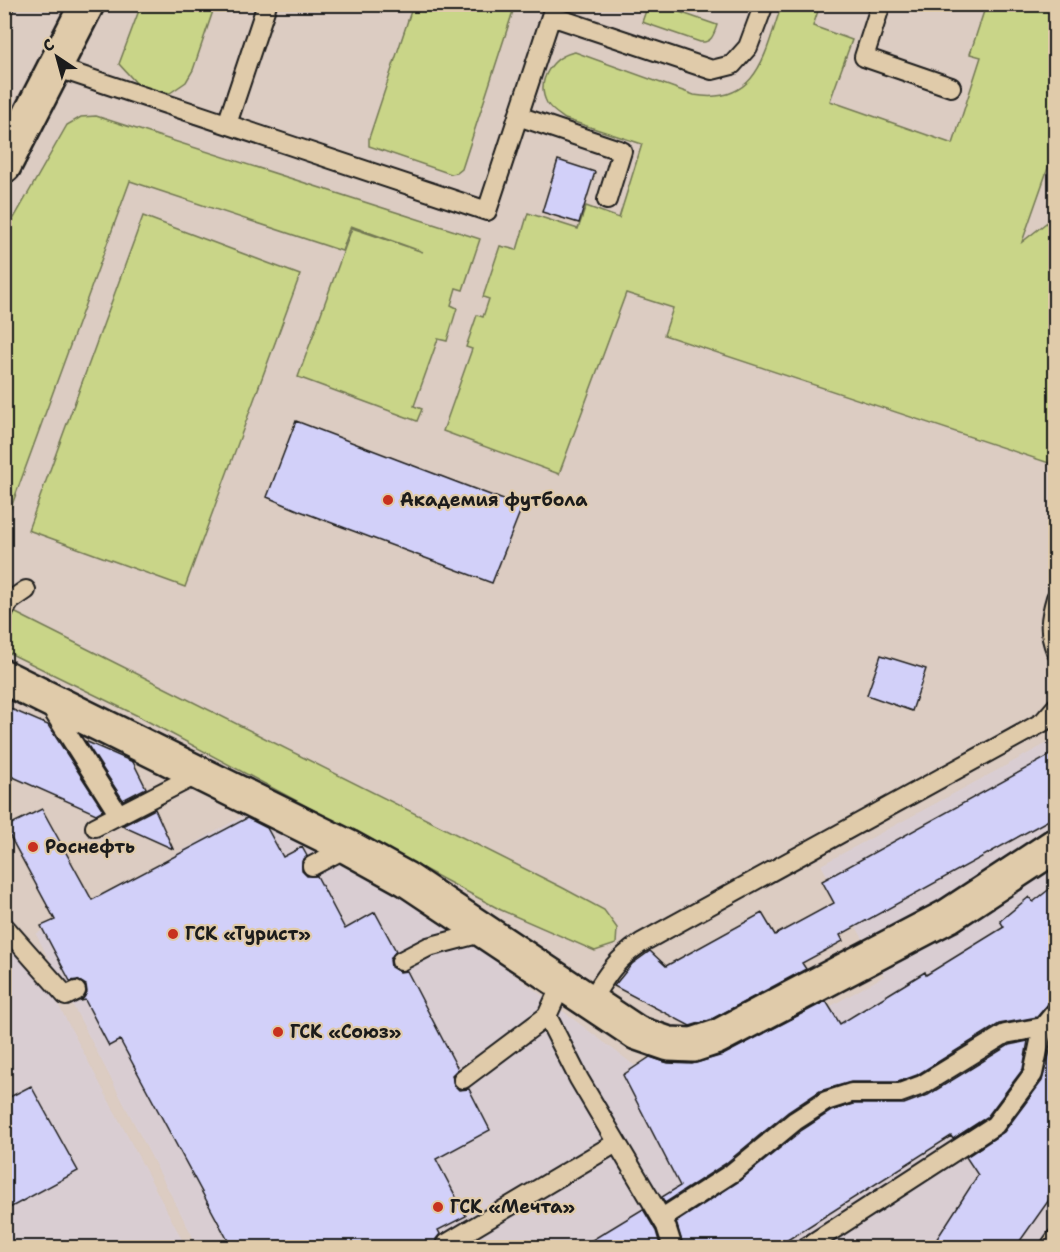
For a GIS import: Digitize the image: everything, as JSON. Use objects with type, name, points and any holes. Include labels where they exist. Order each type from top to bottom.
[{"type":"street","points":[[4,166],[87,4]]},
{"type":"street","points":[[4,677],[348,847],[406,879],[637,1033],[669,1044],[693,1045],[717,1037],[948,916],[1056,845]]},
{"type":"lane","points":[[227,124],[267,4]]},
{"type":"lane","points":[[55,67],[487,211],[553,10],[712,70],[732,65],[748,47],[764,4]]},
{"type":"lane","points":[[881,4],[864,57],[951,87]]},
{"type":"lane","points":[[518,116],[622,151],[607,200]]},
{"type":"lane","points":[[4,611],[10,601],[26,590]]},
{"type":"lane","points":[[1056,598],[1050,620],[1050,633],[1056,651]]},
{"type":"lane","points":[[44,697],[119,815]]},
{"type":"lane","points":[[590,1002],[608,973],[624,954],[641,943],[1043,722],[1055,708]]},
{"type":"lane","points":[[95,826],[200,773]]},
{"type":"lane","points":[[312,866],[348,847]]},
{"type":"lane","points":[[4,926],[66,996],[76,991]]},
{"type":"lane","points":[[401,961],[428,947],[484,932]]},
{"type":"lane","points":[[463,1079],[547,1016],[562,983]]},
{"type":"lane","points":[[805,1248],[995,1125],[1033,1074],[1043,1027],[1056,1011]]},
{"type":"lane","points":[[547,1016],[579,1079],[662,1218],[673,1248]]},
{"type":"lane","points":[[662,1218],[732,1173],[795,1121],[826,1101],[851,1093],[900,1093],[922,1084],[1005,1034],[1043,1027]]},
{"type":"lane","points":[[446,1244],[616,1143]]},
{"type":"lane","points":[[1049,1248],[1056,1238]]},
{"type":"shaded area","points":[[1055,739],[1055,1247],[198,1247],[36,934],[272,799],[359,857],[634,1065],[709,1075],[884,976],[821,865]]},
{"type":"shaded area","points":[[4,907],[11,915],[186,1247],[5,1247]]},
{"type":"green space","points":[[782,4],[820,5],[813,26],[852,40],[830,101],[953,144],[981,57],[970,54],[986,5],[1055,5],[1055,148],[1022,242],[1055,216],[1055,465],[664,335],[673,308],[626,293],[559,474],[443,431],[472,349],[466,347],[477,315],[483,317],[489,299],[483,297],[500,246],[517,250],[528,213],[578,229],[586,206],[619,218],[642,144],[565,119],[553,110],[547,103],[543,86],[548,70],[560,58],[575,52],[694,95],[716,96],[733,92],[746,84],[756,72],[764,57]]},
{"type":"green space","points":[[141,5],[215,5],[193,70],[186,82],[170,93],[139,86],[119,64]]},
{"type":"green space","points":[[413,5],[515,5],[462,169],[457,173],[451,174],[369,146],[369,138]]},
{"type":"green space","points":[[648,5],[659,5],[717,25],[713,35],[707,41],[700,42],[642,22]]},
{"type":"green space","points":[[96,116],[480,239],[463,290],[456,288],[451,305],[457,308],[447,341],[438,339],[414,406],[422,409],[417,421],[298,377],[352,228],[423,252],[351,226],[342,251],[130,181],[5,524],[5,234],[67,125],[81,117]]},
{"type":"green space","points":[[143,216],[300,275],[185,587],[28,530]]},
{"type":"green space","points":[[4,607],[604,910],[617,928],[616,944],[595,951],[501,910],[136,715],[5,651]]},
{"type":"building","points":[[558,160],[595,172],[579,223],[542,212]]},
{"type":"building","name":"Академия футбола","points":[[296,421],[522,507],[492,583],[267,497]]},
{"type":"building","points":[[881,655],[926,669],[912,711],[867,695]]},
{"type":"building","points":[[4,706],[48,725],[103,810],[96,814],[4,773]]},
{"type":"building","points":[[85,741],[133,762],[146,788],[123,800]]},
{"type":"building","points":[[1056,752],[1056,816],[840,935],[843,941],[802,963],[806,969],[710,1020],[690,1026],[614,986],[632,964],[650,951],[666,966],[762,913],[775,935],[834,903],[822,881]]},
{"type":"building","points":[[42,809],[92,900],[247,818],[267,828],[283,857],[302,847],[307,856],[302,861],[302,871],[307,876],[317,876],[345,929],[375,912],[396,951],[390,960],[391,967],[400,972],[407,971],[458,1069],[452,1075],[454,1085],[459,1090],[469,1089],[490,1130],[436,1159],[466,1216],[438,1230],[440,1234],[436,1239],[436,1248],[232,1248],[120,1040],[109,1046],[85,1000],[81,1001],[87,992],[86,985],[77,980],[70,981],[41,926],[55,920],[5,827]]},
{"type":"building","points":[[155,809],[173,849],[122,826]]},
{"type":"building","points":[[1056,884],[1056,1000],[1048,1004],[1037,1017],[999,1024],[917,1075],[898,1082],[851,1082],[820,1091],[788,1112],[725,1164],[665,1203],[662,1197],[680,1186],[623,1075],[650,1057],[668,1063],[692,1064],[723,1055],[826,1001],[840,1024],[1004,927],[1000,921],[1029,897],[1033,902]]},
{"type":"building","points":[[1056,1029],[1056,1190],[1015,1248],[931,1248],[978,1175],[966,1157],[1004,1132],[1042,1081]]},
{"type":"building","points":[[1028,1041],[1023,1069],[987,1117],[953,1139],[951,1136],[775,1248],[684,1248],[676,1222],[738,1182],[802,1130],[831,1111],[853,1104],[904,1104],[928,1095],[1009,1045]]},
{"type":"building","points":[[31,1086],[78,1171],[4,1211],[4,1100]]},
{"type":"building","points":[[643,1209],[656,1231],[661,1248],[579,1248]]},
{"type":"tram line","points":[[4,29],[16,4]]},
{"type":"place","name":"Академия футбола","points":[[388,500]]},
{"type":"place","name":"Роснефть","points":[[33,847]]},
{"type":"place","name":"ГСК «Турист»","points":[[173,934]]},
{"type":"place","name":"ГСК «Союз»","points":[[278,1032]]},
{"type":"place","name":"ГСК «Мечта»","points":[[438,1207]]}]
